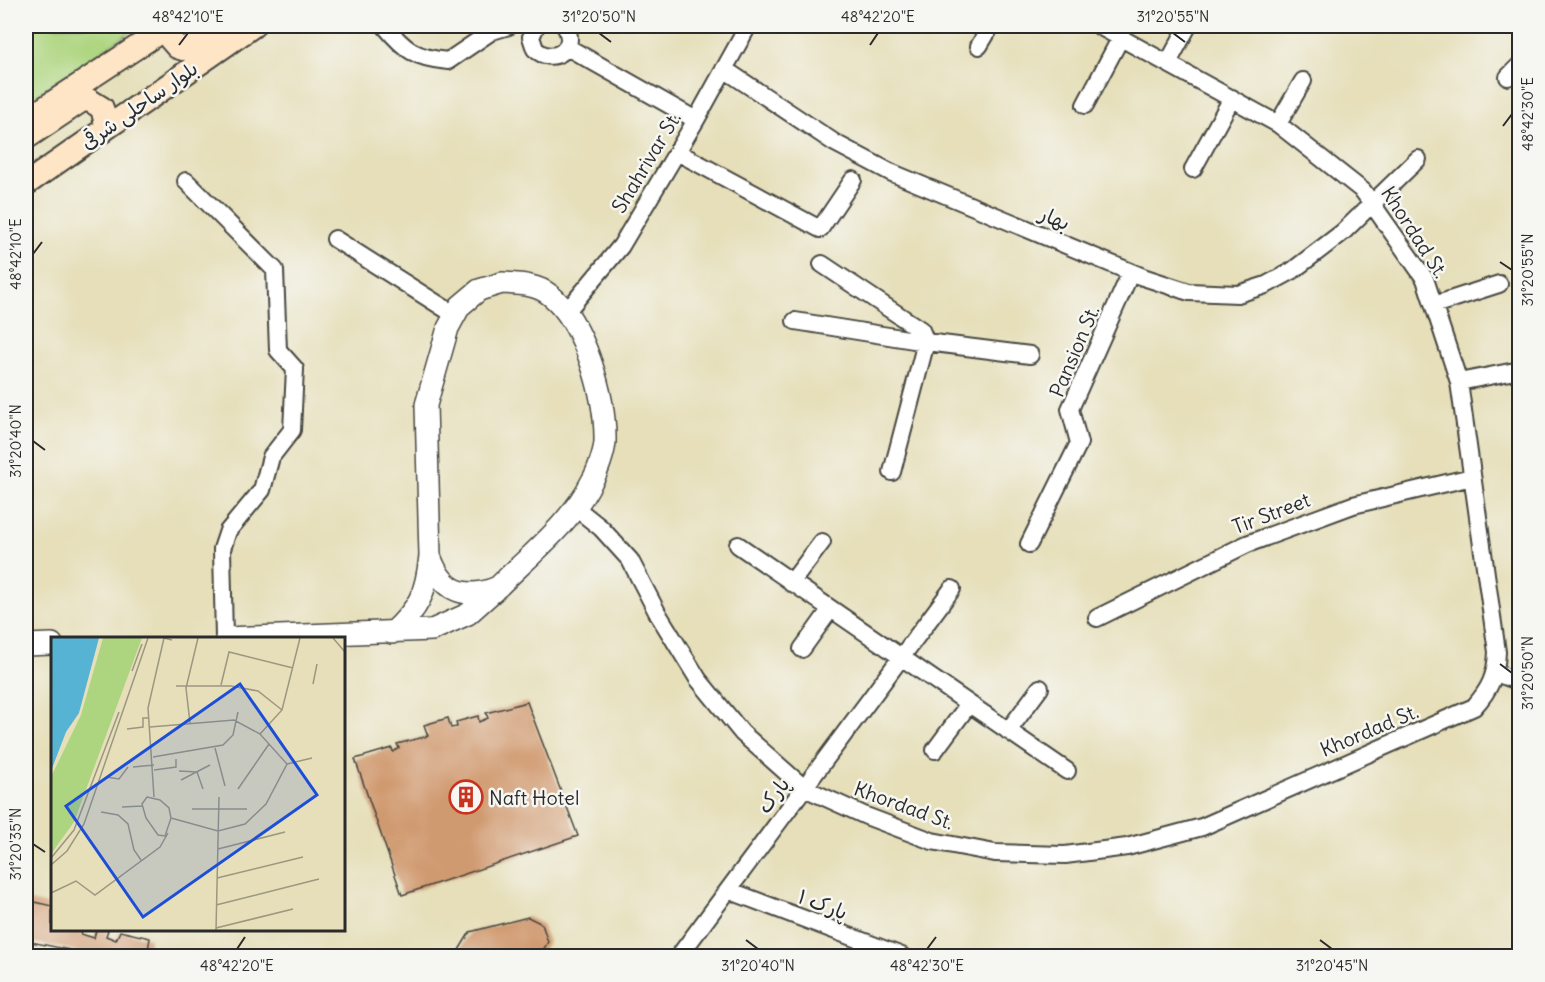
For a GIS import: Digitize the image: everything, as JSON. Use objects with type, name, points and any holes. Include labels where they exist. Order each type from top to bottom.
[{"type":"main road","points":[[170,26],[170,39],[177,47],[183,48],[242,26]]},
{"type":"main road","points":[[26,120],[170,26]]},
{"type":"main road","name":"بلوار ساحلی شرقی","points":[[26,184],[253,26]]},
{"type":"main road","points":[[26,138],[81,101],[89,100],[102,108],[106,116],[103,131]]},
{"type":"street","points":[[384,26],[405,50],[420,56],[448,61],[492,31],[510,26]]},
{"type":"street","points":[[536,26],[532,43],[539,54],[552,57],[558,56],[567,47],[569,35],[565,26]]},
{"type":"street","name":"Shahrivar St.","points":[[567,311],[621,246],[696,120],[748,26]]},
{"type":"street","points":[[979,46],[991,26]]},
{"type":"street","name":"Khordad St.","points":[[576,508],[601,528],[630,560],[658,614],[698,679],[742,733],[804,788],[866,816],[932,841],[995,853],[1065,855],[1117,848],[1202,827],[1304,780],[1474,707],[1488,692],[1496,673],[1497,652],[1459,382],[1425,279],[1364,191],[1278,124],[1099,26]]},
{"type":"street","points":[[1168,63],[1188,26]]},
{"type":"street","points":[[1085,105],[1121,37]]},
{"type":"street","points":[[567,47],[696,120]]},
{"type":"street","name":"بهار","points":[[724,69],[835,143],[890,172],[1131,272],[1189,292],[1238,294],[1266,285],[1292,271],[1343,232],[1418,159]]},
{"type":"street","points":[[1278,124],[1303,81]]},
{"type":"street","points":[[1193,169],[1232,98]]},
{"type":"street","points":[[677,152],[820,229],[853,180]]},
{"type":"street","points":[[186,181],[275,270],[278,350],[295,369],[292,430],[271,457],[262,490],[228,531],[222,549],[225,637]]},
{"type":"street","points":[[335,239],[455,315]]},
{"type":"street","points":[[822,264],[921,330],[927,342],[892,472]]},
{"type":"street","name":"Pansion St.","points":[[1029,544],[1079,443],[1070,409],[1131,272]]},
{"type":"street","points":[[281,637],[392,633],[432,630],[468,614],[576,508],[594,479],[605,444],[602,403],[589,356],[567,311],[549,294],[527,284],[502,283],[479,290],[460,306],[448,327],[426,405],[430,556],[427,586],[414,613],[392,633]]},
{"type":"street","points":[[1434,305],[1499,284]]},
{"type":"street","points":[[795,321],[927,342],[1030,355]]},
{"type":"street","points":[[1459,382],[1520,370]]},
{"type":"street","name":"Tir Street","points":[[1097,618],[1247,544],[1353,505],[1472,477]]},
{"type":"street","points":[[791,583],[822,542]]},
{"type":"street","points":[[738,545],[1067,771]]},
{"type":"street","points":[[430,556],[436,573],[448,586],[464,593],[482,594],[498,587]]},
{"type":"street","name":"پارک","points":[[679,957],[952,589]]},
{"type":"street","points":[[802,649],[830,609]]},
{"type":"street","points":[[26,645],[51,644]]},
{"type":"street","points":[[1496,673],[1520,682]]},
{"type":"street","points":[[1008,731],[1040,688]]},
{"type":"street","points":[[935,750],[969,704]]},
{"type":"street","name":"پارک ۱","points":[[728,890],[902,957]]},
{"type":"green space","points":[[26,26],[139,26],[26,102]]},
{"type":"building","name":"Naft Hotel","points":[[527,702],[578,836],[402,895],[355,759],[392,748],[393,752],[399,748],[397,744],[428,736],[424,725],[448,718],[451,728],[457,727],[456,722],[478,716],[479,722],[488,718],[486,713]]},
{"type":"building","points":[[26,900],[51,906],[51,931],[82,931],[81,934],[94,938],[96,931],[108,931],[106,936],[116,940],[120,931],[150,938],[147,956],[74,956],[75,951],[26,941]]},
{"type":"building","points":[[528,917],[542,924],[548,942],[540,955],[460,956],[459,950],[470,932]]},
{"type":"place","name":"Naft Hotel","points":[[466,797]]}]
